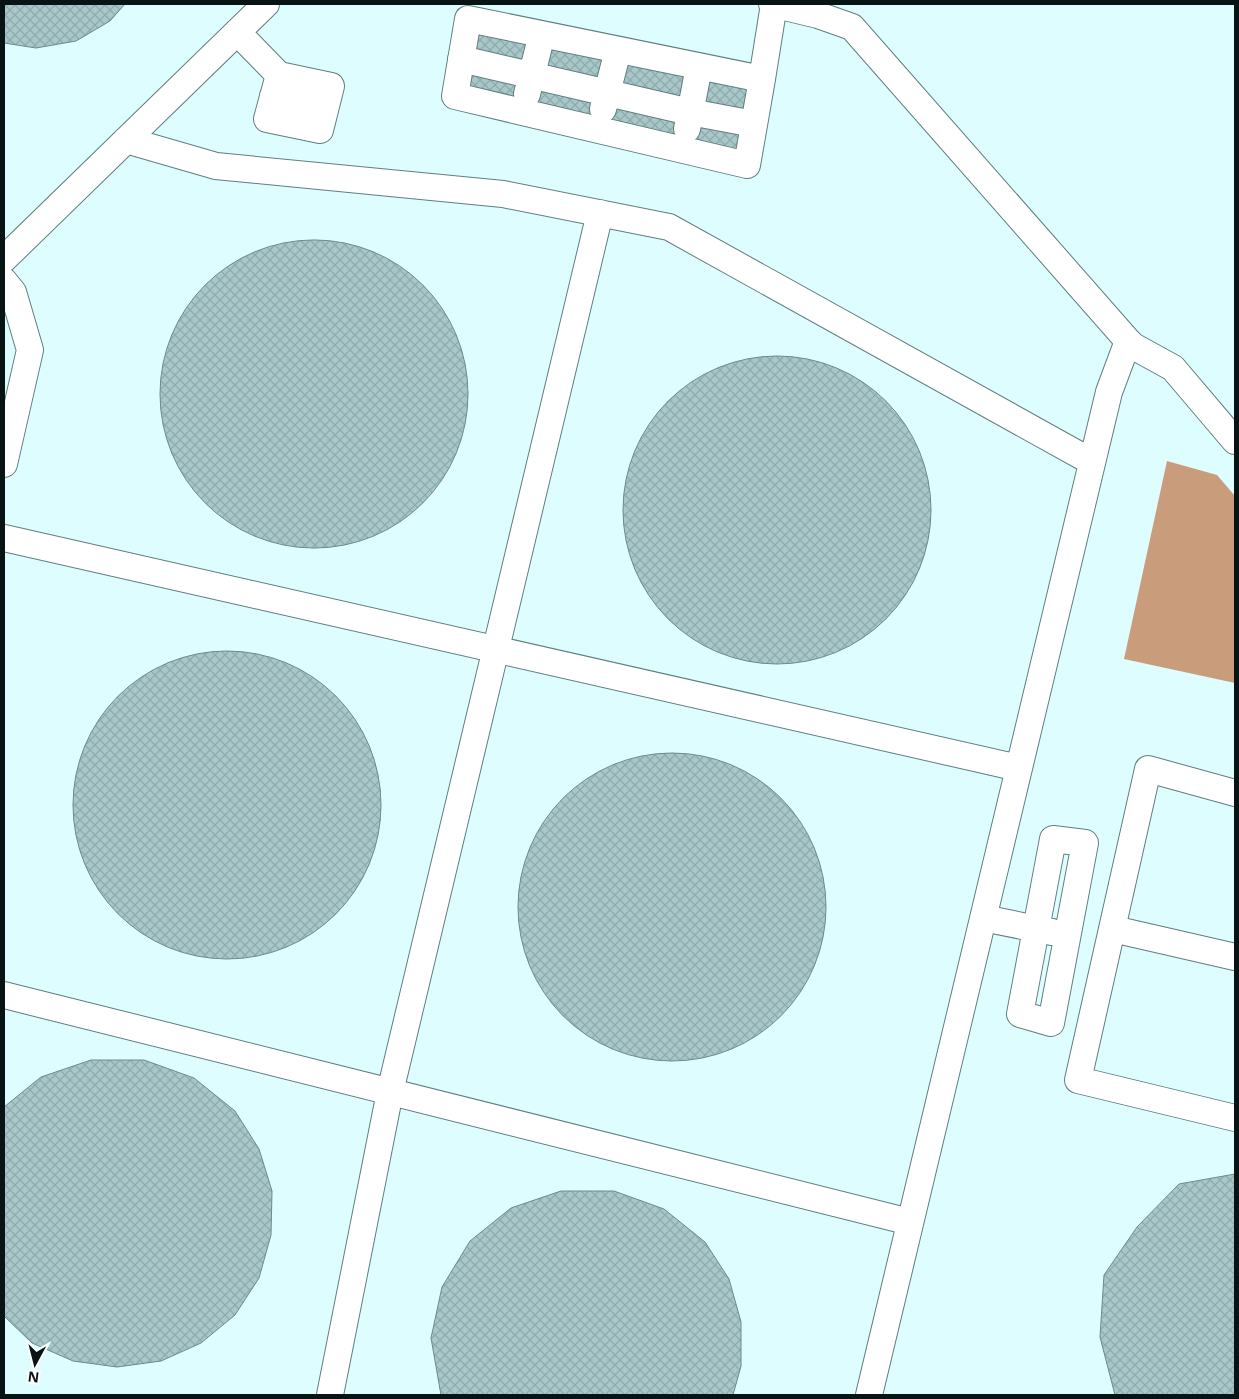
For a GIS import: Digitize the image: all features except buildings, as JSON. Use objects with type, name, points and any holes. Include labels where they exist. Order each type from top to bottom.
[{"type":"street","points":[[4,259],[266,4]]},
{"type":"street","points":[[762,79],[468,20],[455,96],[747,165],[762,79],[773,4],[818,15],[852,27],[1128,341],[1133,346],[1173,368],[1235,441]]},
{"type":"street","points":[[237,32],[276,86],[300,103],[320,130],[331,86],[300,103],[267,119],[276,86]]},
{"type":"street","points":[[523,112],[542,34]]},
{"type":"street","points":[[598,129],[618,50]]},
{"type":"street","points":[[461,59],[607,94],[754,124]]},
{"type":"street","points":[[682,150],[699,66]]},
{"type":"street","points":[[126,140],[216,166],[503,194],[669,227],[1092,462]]},
{"type":"street","points":[[330,1395],[390,1092],[600,213]]},
{"type":"street","points":[[4,281],[13,292],[30,350],[4,464]]},
{"type":"street","points":[[869,1395],[1109,392],[1128,341]]},
{"type":"street","points":[[4,538],[1019,768]]},
{"type":"street","points":[[1235,793],[1148,769],[1078,1080],[1235,1118]]},
{"type":"street","points":[[1034,1018],[1051,1023],[1042,983],[1062,878],[1053,839],[1067,841]]},
{"type":"street","points":[[983,918],[1052,932]]},
{"type":"street","points":[[1112,929],[1235,957]]},
{"type":"street","points":[[4,995],[910,1222]]},
{"type":"shaded area","points":[[1167,461],[1217,475],[1235,496],[1235,683],[1124,659]]}]
